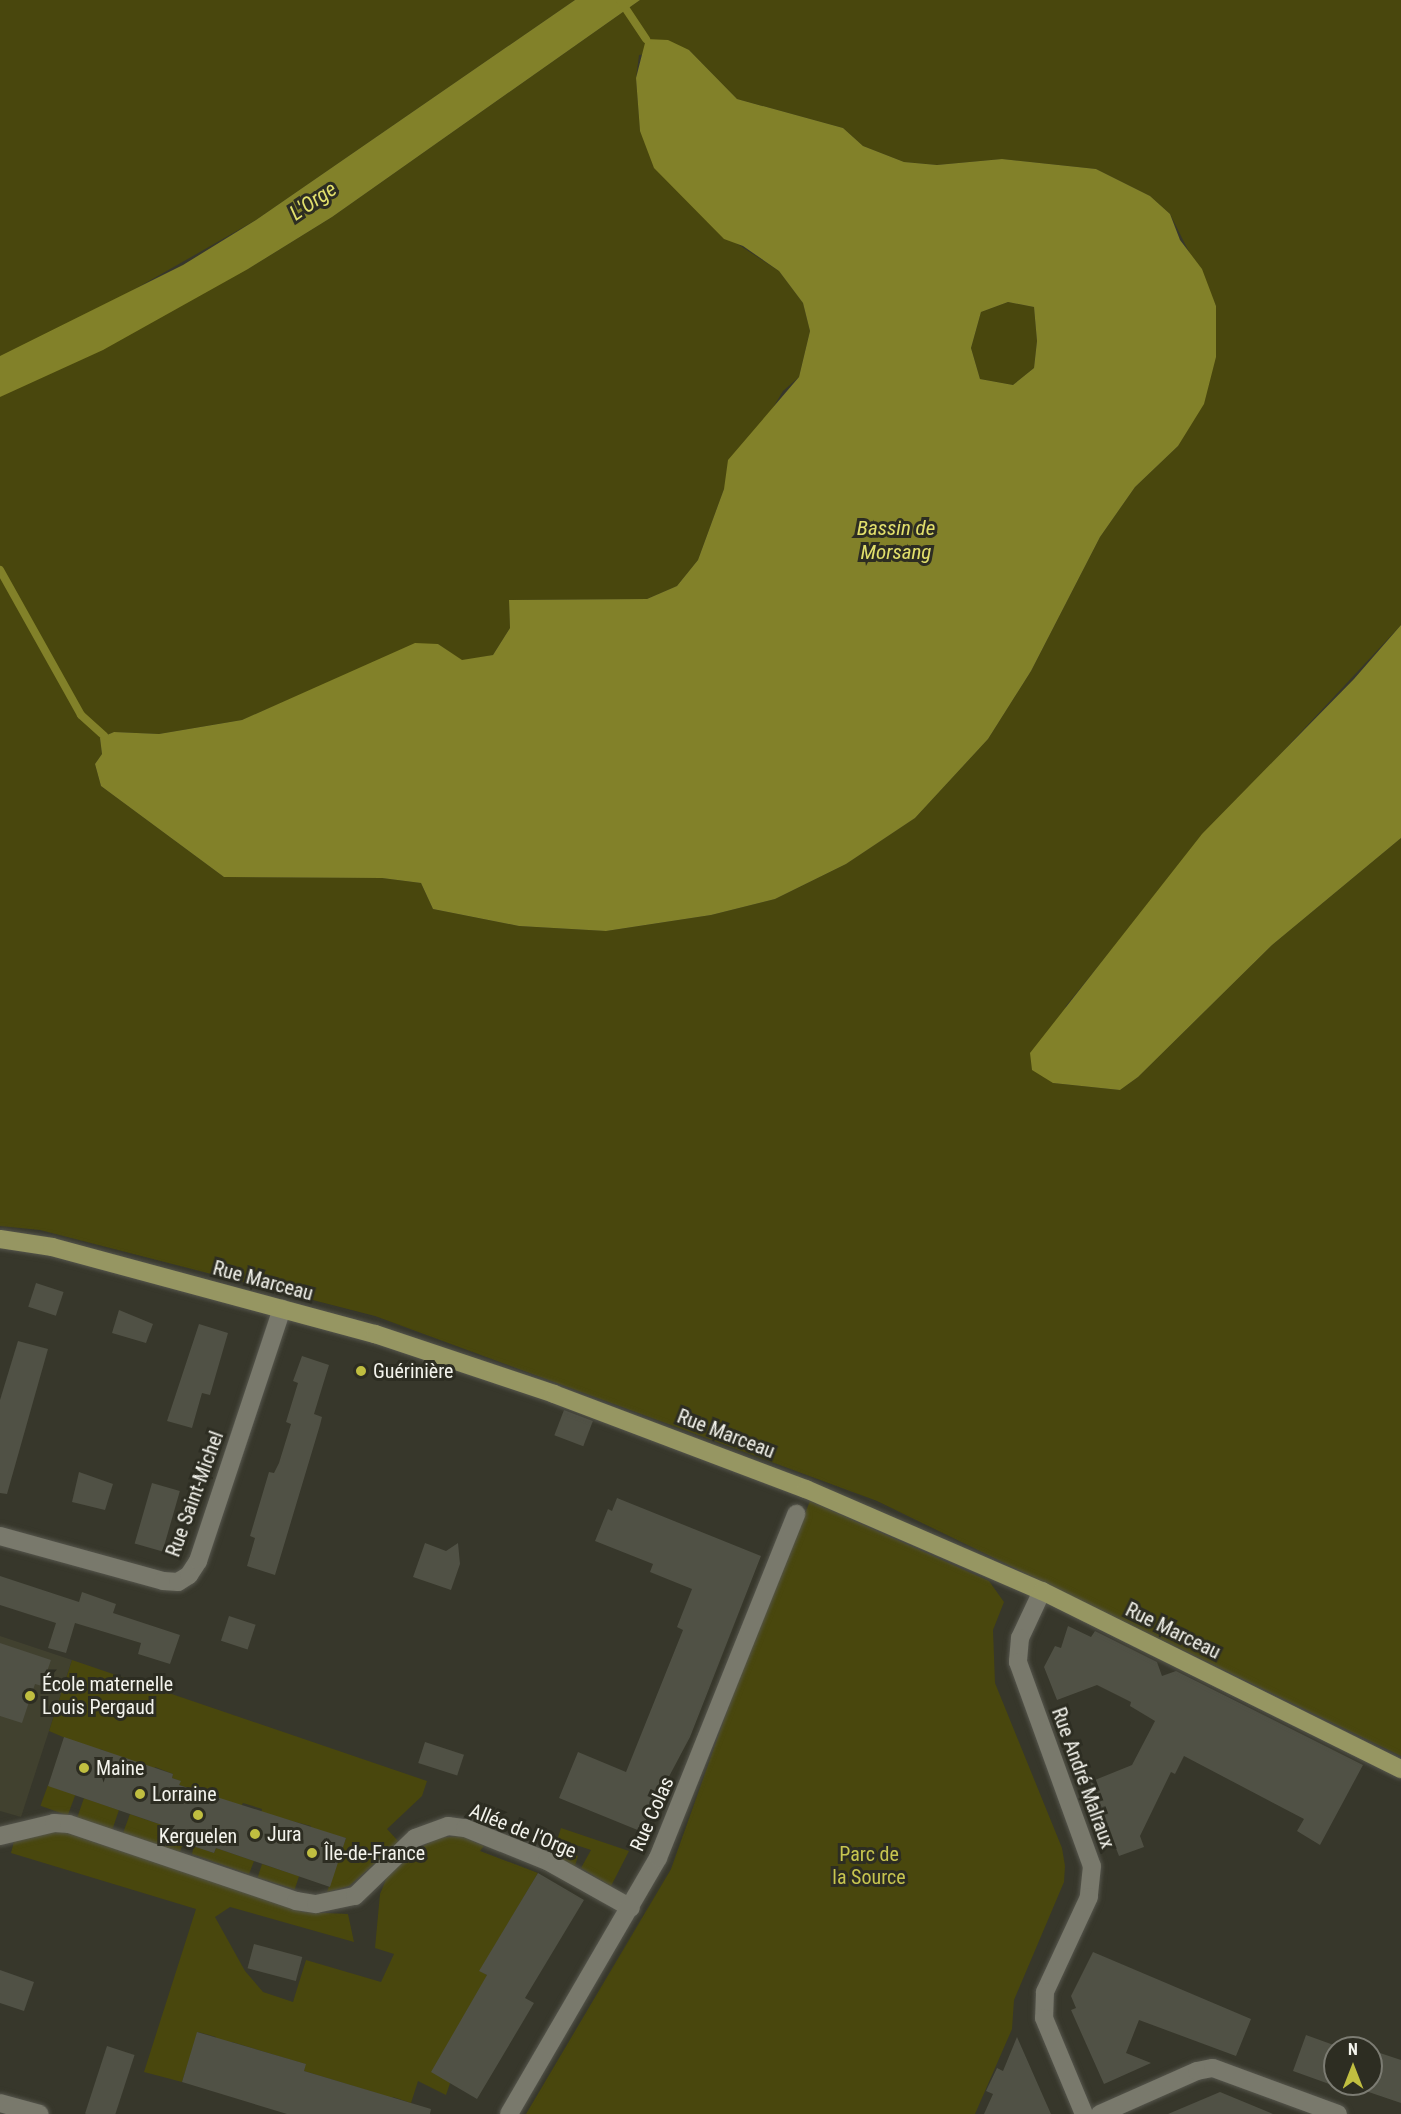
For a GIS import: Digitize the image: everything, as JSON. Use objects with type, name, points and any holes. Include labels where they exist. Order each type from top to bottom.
[{"type":"main road","name":"Rue Marceau","points":[[0,1239],[52,1247],[375,1334],[632,1423],[806,1489],[1042,1592],[1401,1769]]},
{"type":"street","name":"Rue Saint-Michel","points":[[0,1536],[163,1581],[178,1582],[189,1575],[198,1561],[282,1309]]},
{"type":"street","name":"Rue Colas","points":[[509,2114],[631,1908],[658,1858],[796,1514]]},
{"type":"street","name":"Rue André Malraux","points":[[1042,1592],[1020,1638],[1018,1662],[1092,1866],[1089,1897],[1045,1992],[1044,2018],[1084,2114]]},
{"type":"street","name":"Allée de l'Orge","points":[[8,1835],[54,1823],[69,1824],[316,1904],[355,1896],[415,1838],[448,1826],[465,1828],[548,1860],[631,1908]]},
{"type":"street","points":[[1100,2114],[1197,2071],[1213,2068],[1338,2114]]},
{"type":"street","points":[[0,2103],[40,2114]]},
{"type":"shaded area","name":"École maternelle Louis Pergaud","points":[[0,1636],[72,1660],[21,1817],[0,1811]]},
{"type":"green space","points":[[0,0],[575,0],[256,220],[121,297],[248,269],[332,217],[640,0],[1401,0],[1401,625],[1203,837],[1066,1006],[1053,1083],[1120,1090],[1138,1077],[1272,945],[1401,838],[1401,1756],[877,1501],[375,1316],[40,1230],[0,1226]],"holes":[[[689,50],[737,99],[843,128],[863,146],[904,162],[937,165],[1002,159],[1096,169],[1150,196],[1170,214],[1216,306],[1178,446],[1135,487],[1100,537],[1031,671],[988,739],[915,818],[846,864],[775,899],[711,915],[606,931],[519,926],[433,909],[421,883],[382,878],[224,877],[101,786],[95,764],[102,754],[100,738],[114,732],[159,734],[242,720],[374,663],[438,644],[462,661],[493,655],[510,628],[509,600],[647,599],[677,586],[698,560],[724,489],[783,391],[799,377],[810,331],[803,303],[779,271],[736,243],[640,131],[636,78],[639,55]]]},
{"type":"green space","points":[[1008,302],[1034,307],[1037,341],[1034,368],[1013,385],[980,379],[971,348],[981,312]]},
{"type":"green space","name":"Parc de la Source","points":[[810,1501],[989,1581],[1004,1602],[993,1630],[995,1683],[1062,1848],[1065,1866],[1064,1882],[1014,2000],[1012,2029],[975,2114],[526,2114],[671,1869],[739,1678]]},
{"type":"green space","points":[[72,1660],[427,1781],[422,1796],[387,1829],[399,1842],[349,1886],[327,1892],[346,1838],[310,1830],[311,1826],[261,1813],[262,1809],[243,1803],[241,1806],[179,1785],[180,1781],[172,1778],[173,1774],[155,1767],[154,1771],[100,1749],[98,1752],[49,1731]]},
{"type":"green space","points":[[48,1785],[75,1795],[68,1816],[40,1806]]},
{"type":"green space","points":[[84,1798],[119,1810],[112,1830],[77,1818]]},
{"type":"green space","points":[[130,1814],[165,1826],[183,1843],[180,1852],[123,1833]]},
{"type":"green space","points":[[561,1828],[629,1851],[611,1886],[581,1868],[591,1850],[570,1843],[567,1852],[578,1856],[575,1866],[552,1856]]},
{"type":"green space","points":[[58,1830],[303,1912],[348,1914],[354,1942],[230,1907],[215,1917],[245,1971],[263,1992],[293,2002],[306,1960],[381,1982],[394,1954],[375,1948],[380,1894],[387,1877],[400,1863],[435,1838],[461,1836],[484,1846],[480,1851],[538,1873],[480,1971],[487,1975],[446,2095],[418,2081],[411,2103],[393,2097],[391,2102],[376,2093],[304,2071],[305,2064],[232,2042],[230,2046],[215,2042],[216,2037],[198,2032],[182,2082],[144,2072],[196,1909],[11,1853],[14,1841]]},
{"type":"green space","points":[[194,1846],[214,1853],[216,1848],[254,1861],[249,1874],[192,1854]]},
{"type":"green space","points":[[262,1864],[299,1876],[295,1889],[258,1877]]},
{"type":"water","name":"L'Orge","points":[[575,0],[640,0],[332,217],[248,269],[103,350],[0,397],[0,356],[183,265],[256,220]]},
{"type":"water","name":"Bassin de Morsang","points":[[646,39],[668,40],[689,50],[737,99],[843,128],[863,146],[904,162],[937,165],[1002,159],[1096,169],[1150,196],[1170,214],[1180,240],[1202,269],[1216,306],[1216,357],[1204,404],[1178,446],[1135,487],[1100,537],[1031,671],[988,739],[915,818],[846,864],[775,899],[711,915],[606,931],[519,926],[433,909],[421,883],[382,878],[224,877],[101,786],[95,764],[102,754],[100,738],[114,732],[159,734],[242,720],[415,643],[438,644],[462,660],[493,655],[510,628],[509,600],[647,599],[677,586],[698,560],[724,489],[728,460],[799,377],[810,331],[803,303],[779,271],[743,246],[724,239],[654,168],[640,131],[636,78]],"holes":[[[1008,302],[1034,307],[1037,341],[1034,368],[1013,385],[980,379],[971,348],[981,312]]]},
{"type":"water","points":[[1401,625],[1401,838],[1272,945],[1138,1077],[1120,1090],[1053,1083],[1032,1070],[1030,1053],[1202,834],[1354,679]]},
{"type":"building","points":[[36,1283],[64,1292],[56,1316],[28,1307]]},
{"type":"building","points":[[119,1310],[153,1324],[146,1343],[112,1333]]},
{"type":"building","points":[[199,1324],[228,1333],[210,1395],[202,1393],[192,1428],[167,1421]]},
{"type":"building","points":[[18,1341],[48,1349],[7,1494],[0,1493],[0,1400]]},
{"type":"building","points":[[302,1356],[329,1365],[314,1414],[322,1417],[320,1425],[275,1575],[247,1566],[255,1538],[250,1536],[269,1472],[274,1473],[279,1463],[291,1424],[286,1422],[298,1383],[293,1381]]},
{"type":"building","points":[[564,1410],[593,1421],[583,1446],[554,1435]]},
{"type":"building","points":[[79,1472],[113,1484],[105,1510],[72,1502]]},
{"type":"building","points":[[152,1483],[180,1491],[163,1552],[135,1544]]},
{"type":"building","points":[[617,1498],[761,1556],[690,1737],[640,1831],[559,1798],[578,1752],[626,1772],[683,1630],[677,1627],[692,1589],[650,1572],[653,1564],[595,1541],[608,1509],[612,1511]]},
{"type":"building","points":[[425,1543],[446,1551],[458,1543],[460,1564],[451,1590],[413,1577]]},
{"type":"building","points":[[0,1576],[79,1602],[82,1592],[116,1604],[113,1613],[180,1635],[170,1664],[138,1654],[141,1643],[75,1623],[66,1653],[48,1648],[56,1623],[0,1605]]},
{"type":"building","points":[[229,1616],[256,1625],[248,1649],[221,1641]]},
{"type":"building","points":[[1068,1626],[1091,1637],[1095,1631],[1157,1662],[1162,1676],[1176,1671],[1363,1765],[1320,1845],[1297,1831],[1304,1819],[1184,1756],[1175,1774],[1171,1772],[1140,1836],[1144,1847],[1119,1856],[1090,1782],[1132,1765],[1155,1721],[1130,1706],[1131,1702],[1097,1685],[1057,1700],[1044,1667],[1055,1646],[1061,1648]]},
{"type":"building","points":[[0,1643],[51,1660],[42,1686],[35,1684],[22,1723],[0,1716]]},
{"type":"building","points":[[64,1737],[173,1774],[172,1778],[181,1781],[179,1785],[346,1838],[330,1887],[216,1848],[214,1853],[162,1836],[165,1826],[48,1786]]},
{"type":"building","points":[[425,1742],[464,1755],[457,1776],[418,1763]]},
{"type":"building","points":[[538,1873],[584,1900],[525,1998],[534,2003],[477,2099],[431,2072],[487,1975],[479,1971]]},
{"type":"building","points":[[254,1944],[302,1957],[296,1981],[248,1968]]},
{"type":"building","points":[[1093,1952],[1251,2019],[1236,2056],[1139,2020],[1126,2053],[1151,2063],[1104,2084],[1071,2010],[1076,2008],[1071,1996]]},
{"type":"building","points":[[0,1970],[34,1982],[24,2011],[0,2003]]},
{"type":"building","points":[[197,2032],[306,2064],[304,2071],[431,2109],[430,2114],[287,2114],[182,2082]]},
{"type":"building","points":[[1306,2035],[1323,2041],[1323,2082],[1293,2071]]},
{"type":"building","points":[[1017,2037],[1051,2114],[984,2114],[993,2094],[986,2091],[997,2068],[1003,2071]]},
{"type":"building","points":[[107,2046],[135,2055],[115,2114],[85,2114]]},
{"type":"building","points":[[1383,2054],[1401,2060],[1401,2103],[1380,2096],[1383,2096]]},
{"type":"building","points":[[1220,2092],[1273,2114],[1168,2114]]},
{"type":"waterway","points":[[620,0],[646,39]]},
{"type":"waterway","points":[[0,570],[81,715],[104,736]]},
{"type":"place","name":"Guérinière","points":[[361,1371]]},
{"type":"place","name":"École maternelle Louis Pergaud","points":[[30,1696]]},
{"type":"place","name":"Maine","points":[[84,1768]]},
{"type":"place","name":"Lorraine","points":[[140,1794]]},
{"type":"place","name":"Kerguelen","points":[[198,1815]]},
{"type":"place","name":"Jura","points":[[255,1834]]},
{"type":"place","name":"Île-de-France","points":[[312,1853]]}]
